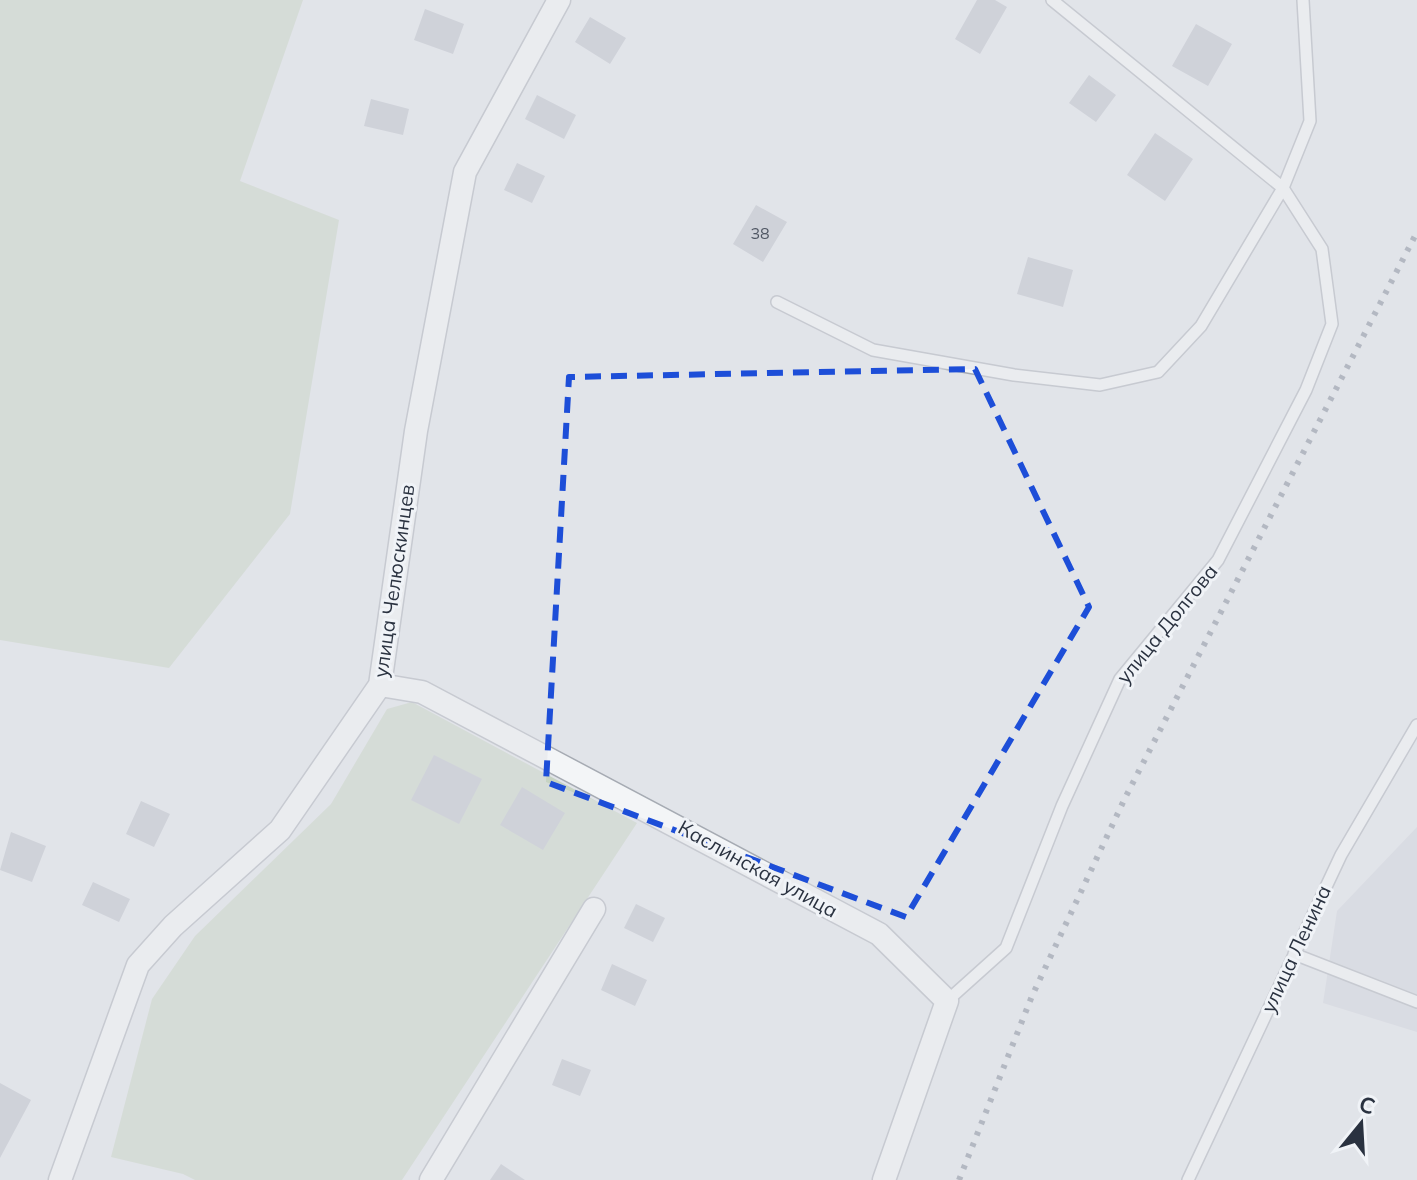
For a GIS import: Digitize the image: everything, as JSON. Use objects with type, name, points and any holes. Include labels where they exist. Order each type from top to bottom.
[{"type":"street","name":"улица Челюскинцев","points":[[60,1180],[138,965],[173,926],[280,830],[326,758],[380,685],[416,431],[465,172],[559,0]]},
{"type":"street","name":"Каслинская улица","points":[[380,685],[422,692],[879,934],[947,1001]]},
{"type":"street","points":[[431,1180],[594,909]]},
{"type":"street","points":[[884,1180],[947,1001]]},
{"type":"lane","name":"улица Долгова","points":[[947,1001],[1006,948],[1062,806],[1120,679],[1218,560],[1306,390],[1332,324],[1322,249],[1283,188],[1052,0]]},
{"type":"lane","points":[[777,302],[873,350],[1014,375],[1100,385],[1158,372],[1201,326],[1283,188],[1310,121],[1303,0]]},
{"type":"lane","name":"улица Ленина","points":[[1188,1180],[1341,855],[1417,725]]},
{"type":"lane","points":[[1294,954],[1417,1002]]},
{"type":"highlighted area","points":[[975,369],[1089,607],[906,917],[546,782],[569,377]]},
{"type":"shaded area","points":[[1417,827],[1417,1032],[1323,1003],[1337,911]]},
{"type":"green space","points":[[0,0],[303,0],[240,181],[339,220],[290,514],[169,668],[0,640]]},
{"type":"green space","points":[[412,702],[637,823],[402,1180],[195,1180],[183,1174],[111,1157],[152,999],[195,936],[331,804],[387,709]]},
{"type":"building","points":[[977,0],[995,0],[1007,7],[980,54],[955,39]]},
{"type":"building","points":[[425,9],[464,24],[453,54],[414,40]]},
{"type":"building","points":[[590,17],[626,38],[610,64],[575,42]]},
{"type":"building","points":[[1196,24],[1232,44],[1208,86],[1172,66]]},
{"type":"building","points":[[1089,75],[1116,95],[1096,122],[1069,103]]},
{"type":"building","points":[[537,95],[576,115],[564,139],[525,119]]},
{"type":"building","points":[[371,99],[409,109],[403,135],[364,126]]},
{"type":"building","points":[[1155,133],[1193,159],[1165,201],[1127,175]]},
{"type":"building","points":[[517,163],[545,176],[532,203],[504,190]]},
{"type":"building","points":[[756,205],[787,222],[763,262],[733,244]]},
{"type":"building","points":[[1028,257],[1073,270],[1063,307],[1017,294]]},
{"type":"building","points":[[434,755],[482,779],[459,824],[411,800]]},
{"type":"building","points":[[522,787],[565,813],[543,850],[500,825]]},
{"type":"building","points":[[141,801],[170,814],[154,847],[126,834]]},
{"type":"building","points":[[11,832],[46,846],[32,882],[0,870]]},
{"type":"building","points":[[93,882],[130,899],[119,922],[82,905]]},
{"type":"building","points":[[636,904],[665,918],[653,942],[624,928]]},
{"type":"building","points":[[612,964],[647,980],[635,1006],[601,990]]},
{"type":"building","points":[[562,1059],[591,1070],[580,1096],[552,1085]]},
{"type":"building","points":[[0,1083],[31,1100],[0,1158]]},
{"type":"building","points":[[501,1164],[525,1180],[490,1180]]},
{"type":"railway","points":[[959,1180],[1032,996],[1125,798],[1417,232]]}]
